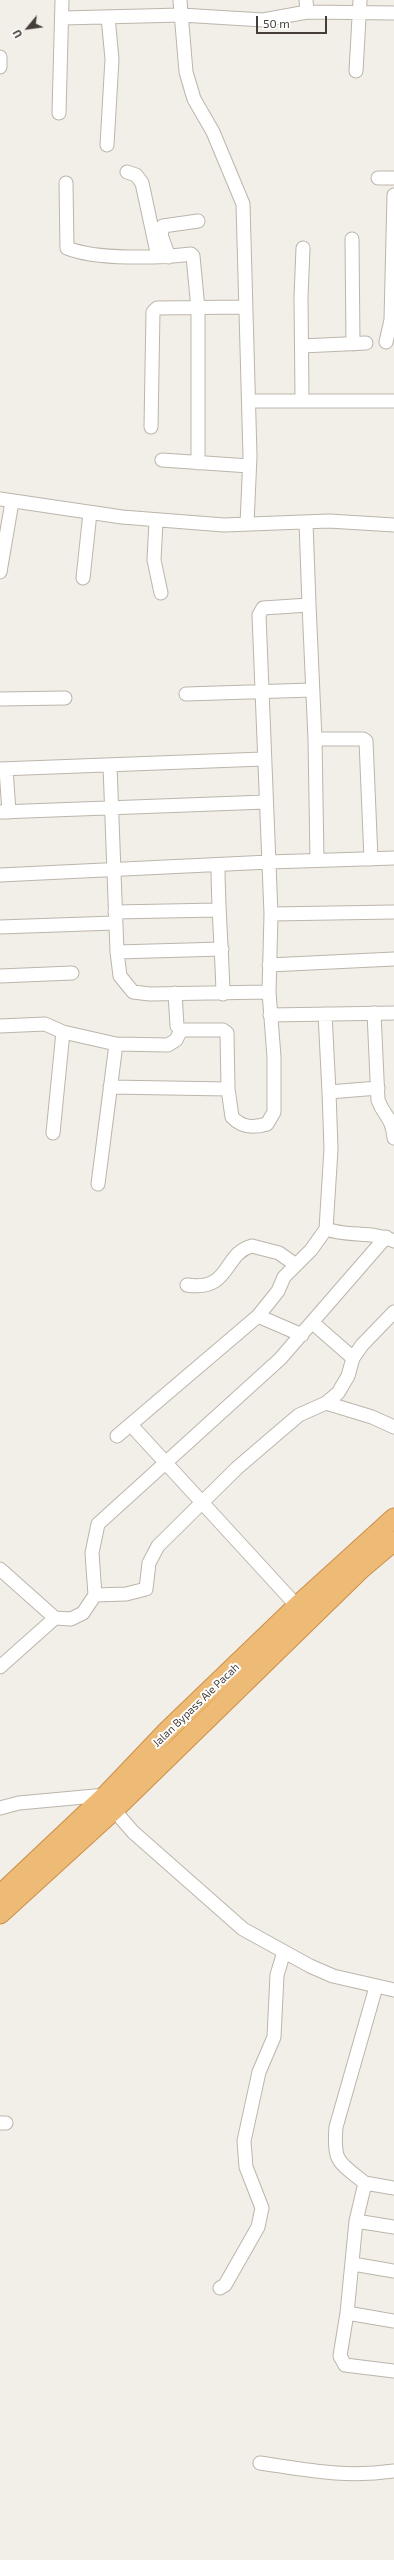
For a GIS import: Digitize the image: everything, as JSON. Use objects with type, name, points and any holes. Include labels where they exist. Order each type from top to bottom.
[{"type":"highway","name":"Jalan Bypass Aie Pacah","points":[[0,1895],[110,1802],[168,1730],[297,1606],[394,1518]]},
{"type":"highway","points":[[0,1914],[110,1802],[361,1569],[394,1541]]},
{"type":"street","points":[[59,113],[63,18],[62,0]]},
{"type":"street","points":[[180,0],[186,72],[194,99],[213,132],[243,204],[244,306],[249,401],[247,524]]},
{"type":"street","points":[[63,18],[181,15],[263,20],[307,6],[359,6],[394,13]]},
{"type":"street","points":[[356,71],[359,6]]},
{"type":"street","points":[[106,145],[112,59],[108,17]]},
{"type":"street","points":[[0,57],[0,67]]},
{"type":"street","points":[[127,172],[136,175],[142,183],[163,257]]},
{"type":"street","points":[[378,178],[394,178]]},
{"type":"street","points":[[66,183],[66,248],[113,257],[163,257],[191,254],[193,256],[198,309],[198,463]]},
{"type":"street","points":[[386,342],[392,320],[394,195]]},
{"type":"street","points":[[163,257],[161,235],[163,226],[198,221]]},
{"type":"street","points":[[302,346],[359,343],[352,239]]},
{"type":"street","points":[[302,399],[303,248]]},
{"type":"street","points":[[151,427],[154,312],[157,308],[198,309],[244,306]]},
{"type":"street","points":[[249,401],[302,399],[394,401]]},
{"type":"street","points":[[162,460],[249,466]]},
{"type":"street","points":[[0,572],[6,500],[156,521],[224,525],[352,521],[394,525]]},
{"type":"street","points":[[83,578],[90,512]]},
{"type":"street","points":[[156,521],[154,560],[161,594]]},
{"type":"street","points":[[306,522],[315,739],[317,860]]},
{"type":"street","points":[[175,993],[177,1026],[181,1030],[223,1030],[227,1033],[230,1111],[236,1122],[243,1126],[258,1127],[267,1124],[273,1117],[274,1057],[269,992],[271,914],[263,759],[260,611],[267,607],[309,605]]},
{"type":"street","points":[[186,694],[312,690]]},
{"type":"street","points":[[0,699],[65,698]]},
{"type":"street","points":[[315,739],[363,738],[366,741],[371,859]]},
{"type":"street","points":[[263,759],[3,769],[4,812],[266,802]]},
{"type":"street","points":[[110,766],[115,917],[120,976],[133,992],[150,994],[222,994],[269,992]]},
{"type":"street","points":[[0,875],[269,862],[394,858]]},
{"type":"street","points":[[218,865],[218,910],[222,950],[222,994]]},
{"type":"street","points":[[0,927],[218,910]]},
{"type":"street","points":[[271,914],[394,912]]},
{"type":"street","points":[[117,952],[222,950]]},
{"type":"street","points":[[269,965],[394,959]]},
{"type":"street","points":[[0,976],[72,973]]},
{"type":"street","points":[[374,1013],[378,1100],[391,1121],[394,1138]]},
{"type":"street","points":[[270,1015],[394,1013]]},
{"type":"street","points":[[117,1436],[258,1316],[278,1291],[284,1277],[311,1250],[326,1229],[331,1149],[325,1014]]},
{"type":"street","points":[[0,1026],[45,1024],[63,1032],[116,1044],[168,1045],[176,1040],[181,1030]]},
{"type":"street","points":[[53,1133],[63,1032]]},
{"type":"street","points":[[98,1184],[116,1044]]},
{"type":"street","points":[[110,1087],[228,1089]]},
{"type":"street","points":[[329,1092],[378,1088]]},
{"type":"street","points":[[326,1229],[336,1233],[390,1239]]},
{"type":"street","points":[[0,1569],[55,1618],[71,1619],[83,1613],[94,1595],[92,1553],[98,1524],[275,1364],[390,1239]]},
{"type":"street","points":[[188,1285],[201,1287],[212,1284],[243,1250],[252,1246],[278,1253],[296,1265]]},
{"type":"street","points":[[94,1595],[126,1594],[146,1589],[153,1554],[201,1502],[299,1415],[326,1403],[338,1393],[348,1376],[353,1358],[362,1345],[394,1314]]},
{"type":"street","points":[[258,1316],[302,1335]]},
{"type":"street","points":[[313,1323],[353,1358]]},
{"type":"street","points":[[326,1403],[372,1417],[394,1427]]},
{"type":"street","points":[[131,1425],[297,1606]]},
{"type":"street","points":[[0,1667],[55,1618]]},
{"type":"street","points":[[0,1808],[19,1803],[110,1802],[133,1832],[242,1929],[333,1976],[394,1990]]},
{"type":"street","points":[[220,2288],[225,2285],[258,2227],[262,2208],[246,2167],[244,2142],[260,2072],[274,2037],[277,1975],[284,1952]]},
{"type":"street","points":[[376,1987],[336,2127],[334,2148],[338,2161],[365,2183],[394,2188]]},
{"type":"street","points":[[365,2183],[356,2221],[353,2264],[340,2356],[342,2363],[367,2369],[394,2371]]},
{"type":"street","points":[[356,2221],[394,2227]]},
{"type":"street","points":[[353,2264],[394,2270]]},
{"type":"street","points":[[347,2313],[394,2321]]},
{"type":"street","points":[[260,2463],[344,2475],[362,2475],[394,2471]]}]
